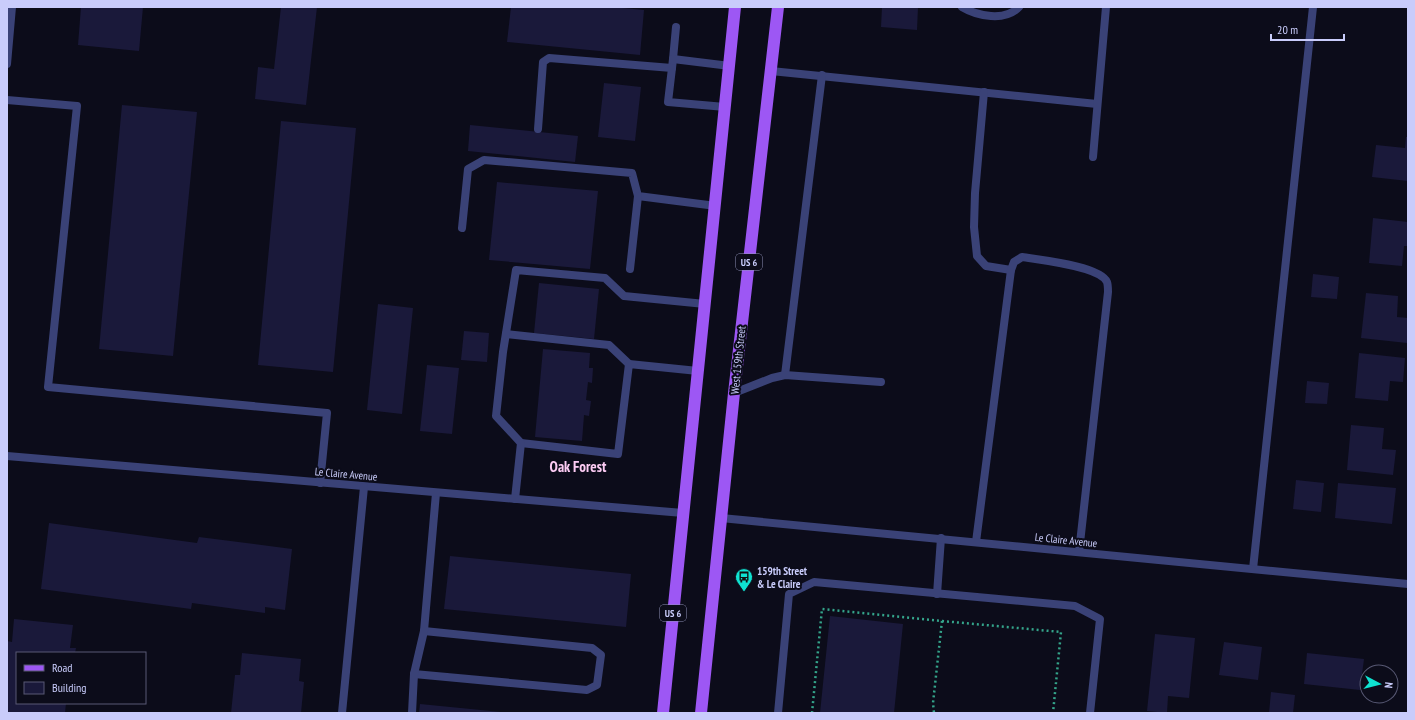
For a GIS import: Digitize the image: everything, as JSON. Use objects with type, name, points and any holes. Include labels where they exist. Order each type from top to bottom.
[{"type":"main road","name":"US 6","points":[[663,713],[736,7]]},
{"type":"main road","name":"West 159th Street","points":[[701,713],[734,392],[778,7]]},
{"type":"street","points":[[7,64],[12,7]]},
{"type":"street","points":[[962,7],[969,11],[994,16],[1007,14],[1018,7]]},
{"type":"street","points":[[1093,157],[1106,7]]},
{"type":"street","points":[[1253,569],[1313,7]]},
{"type":"street","points":[[676,26],[668,102],[725,107]]},
{"type":"street","points":[[538,129],[543,62],[549,58],[672,68]]},
{"type":"street","points":[[673,58],[730,66]]},
{"type":"street","points":[[771,71],[1098,104]]},
{"type":"street","points":[[785,375],[822,75]]},
{"type":"street","points":[[984,92],[975,193],[974,227],[977,256],[986,266],[1011,270]]},
{"type":"street","points":[[7,100],[77,106],[48,387],[327,413],[320,483]]},
{"type":"street","points":[[462,228],[468,169],[484,160],[632,173],[638,196],[630,269]]},
{"type":"street","points":[[638,196],[716,206]]},
{"type":"street","points":[[976,542],[1011,270],[1014,262],[1022,257],[1087,268],[1099,274],[1107,282],[1108,292],[1079,552]]},
{"type":"street","points":[[629,364],[618,454],[521,443],[496,416],[506,334],[516,270],[605,278],[624,296],[705,304]]},
{"type":"street","points":[[506,334],[609,345],[629,364],[698,371]]},
{"type":"street","points":[[734,392],[772,378],[785,375],[881,382]]},
{"type":"street","points":[[515,499],[521,443]]},
{"type":"street","name":"Le Claire Avenue","points":[[7,456],[683,514]]},
{"type":"street","points":[[342,713],[364,487]]},
{"type":"street","points":[[412,713],[414,674],[424,631],[436,493]]},
{"type":"street","name":"Le Claire Avenue","points":[[721,518],[1408,584]]},
{"type":"street","points":[[937,594],[941,538]]},
{"type":"street","points":[[778,713],[789,594],[814,582],[1075,606],[1100,619],[1090,713]]},
{"type":"street","points":[[414,674],[587,690],[597,685],[601,655],[592,648],[424,631]]},
{"type":"path","points":[[812,713],[822,609],[1062,632],[1053,713]]},
{"type":"path","points":[[934,713],[933,703],[942,621]]},
{"type":"building","points":[[81,7],[143,7],[139,51],[78,45]]},
{"type":"building","points":[[281,7],[317,7],[306,105],[255,99],[258,67],[274,69]]},
{"type":"building","points":[[511,7],[612,7],[644,10],[640,55],[507,42]]},
{"type":"building","points":[[882,7],[918,7],[917,30],[881,27]]},
{"type":"building","points":[[604,83],[641,87],[635,141],[598,137]]},
{"type":"building","points":[[122,105],[197,112],[173,356],[99,349]]},
{"type":"building","points":[[281,121],[356,128],[333,372],[258,365]]},
{"type":"building","points":[[470,125],[578,136],[575,162],[468,151]]},
{"type":"building","points":[[1406,137],[1408,137],[1408,181],[1372,177],[1376,145],[1405,148]]},
{"type":"building","points":[[497,182],[598,191],[590,269],[489,260]]},
{"type":"building","points":[[1373,218],[1408,222],[1408,246],[1404,246],[1402,266],[1369,263]]},
{"type":"building","points":[[1313,274],[1339,277],[1337,299],[1311,297]]},
{"type":"building","points":[[539,283],[599,289],[594,339],[534,333]]},
{"type":"building","points":[[1366,293],[1398,296],[1397,317],[1408,318],[1407,343],[1361,338]]},
{"type":"building","points":[[378,304],[413,308],[402,414],[367,410]]},
{"type":"building","points":[[464,331],[489,333],[487,362],[461,360]]},
{"type":"building","points":[[543,349],[590,353],[589,368],[593,368],[592,383],[588,382],[586,400],[591,401],[589,416],[584,415],[582,441],[535,437]]},
{"type":"building","points":[[1359,353],[1405,358],[1403,382],[1390,381],[1388,401],[1355,398]]},
{"type":"building","points":[[427,365],[459,368],[452,434],[420,431]]},
{"type":"building","points":[[1307,381],[1329,383],[1327,404],[1305,403]]},
{"type":"building","points":[[1351,425],[1384,428],[1382,449],[1396,450],[1393,475],[1347,470]]},
{"type":"building","points":[[1296,480],[1324,483],[1321,512],[1293,509]]},
{"type":"building","points":[[1338,483],[1396,488],[1392,524],[1335,518]]},
{"type":"building","points":[[49,523],[197,543],[199,537],[292,549],[285,610],[265,607],[265,613],[192,603],[191,609],[41,589]]},
{"type":"building","points":[[450,556],[631,574],[626,627],[444,609]]},
{"type":"building","points":[[830,616],[903,624],[894,713],[820,713]]},
{"type":"building","points":[[14,619],[73,625],[70,648],[76,648],[75,652],[16,652],[16,704],[66,704],[65,713],[7,713],[7,641],[12,642]]},
{"type":"building","points":[[1155,634],[1195,638],[1189,698],[1168,696],[1167,713],[1147,711]]},
{"type":"building","points":[[1224,642],[1262,647],[1258,680],[1219,675]]},
{"type":"building","points":[[242,653],[301,659],[299,681],[304,682],[301,713],[231,713],[235,675],[240,675]]},
{"type":"building","points":[[1307,653],[1364,659],[1363,664],[1359,664],[1359,690],[1304,684]]},
{"type":"building","points":[[1271,692],[1295,695],[1293,713],[1269,713]]},
{"type":"building","points":[[420,704],[501,712],[501,713],[419,713]]},
{"type":"place","name":"159th Street & Le Claire","points":[[744,592]]},
{"type":"district","name":"Oak Forest","points":[[578,467]]}]
